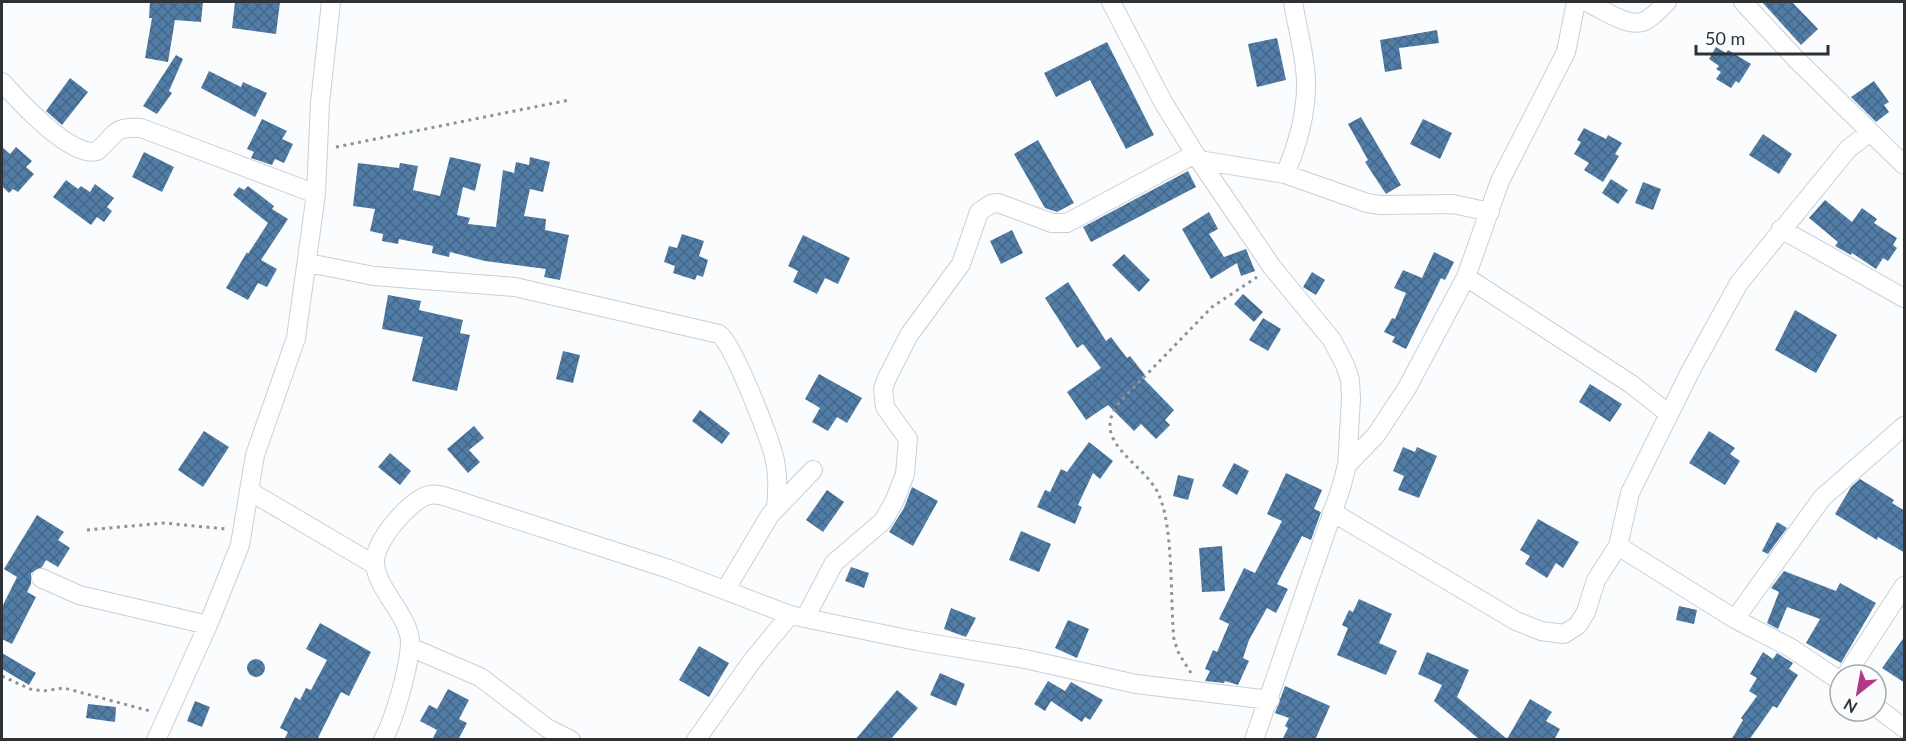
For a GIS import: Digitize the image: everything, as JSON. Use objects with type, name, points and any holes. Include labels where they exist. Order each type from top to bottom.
[{"type":"street","points":[[156,740],[207,625],[243,530],[255,455],[296,338],[316,194],[320,103],[331,2]]},
{"type":"street","points":[[1111,2],[1163,102],[1197,157],[1272,267],[1332,340],[1350,380],[1347,465],[1270,700],[1254,740]]},
{"type":"street","points":[[1285,174],[1297,145],[1303,117],[1306,79],[1293,2]]},
{"type":"street","points":[[1347,465],[1376,435],[1407,388],[1466,277],[1500,182],[1562,61],[1576,2]]},
{"type":"street","points":[[1587,2],[1627,21],[1638,23],[1648,19],[1667,2]]},
{"type":"street","points":[[1743,2],[1869,133],[1905,165]]},
{"type":"street","points":[[2,82],[39,119],[80,150],[97,151],[111,134],[122,128],[141,128],[316,194]]},
{"type":"street","points":[[1332,512],[1516,621],[1549,633],[1564,633],[1578,625],[1586,612],[1596,580],[1618,546],[1630,493],[1739,283],[1848,149],[1869,133]]},
{"type":"street","points":[[696,740],[752,661],[797,617],[834,563],[882,521],[894,502],[905,474],[908,439],[885,407],[883,389],[909,335],[961,264],[979,212],[991,204],[998,203],[1052,223],[1067,223],[1197,157],[1285,174],[1367,203],[1381,205],[1453,204],[1490,212]]},
{"type":"street","points":[[1781,229],[1905,298]]},
{"type":"street","points":[[308,263],[374,276],[515,287],[720,334],[727,341],[738,365],[774,456],[778,489],[776,507]]},
{"type":"street","points":[[1466,277],[1630,384],[1669,414]]},
{"type":"street","points":[[1735,619],[1822,498],[1905,426]]},
{"type":"street","points":[[726,589],[776,507],[813,470]]},
{"type":"street","points":[[250,492],[375,565],[406,629],[410,647],[392,724],[383,740]]},
{"type":"street","points":[[375,565],[379,546],[411,505],[422,498],[439,495],[726,589],[797,617],[1025,659],[1136,684],[1270,700]]},
{"type":"street","points":[[1618,546],[1735,619],[1791,648],[1828,673]]},
{"type":"street","points":[[42,578],[78,595],[207,625]]},
{"type":"street","points":[[1854,663],[1905,586]]},
{"type":"street","points":[[410,647],[480,677],[547,728],[571,740]]},
{"type":"street","points":[[1888,716],[1905,728]]},
{"type":"path","points":[[318,150],[383,139],[569,100]]},
{"type":"path","points":[[1208,693],[1185,665],[1174,640],[1167,515],[1149,477],[1112,439],[1109,419],[1119,403],[1212,307],[1272,267]]},
{"type":"path","points":[[87,530],[165,523],[243,530]]},
{"type":"path","points":[[2,676],[30,689],[43,691],[64,688],[166,716]]},
{"type":"building","points":[[150,2],[203,2],[201,22],[175,20],[168,62],[145,58],[152,18],[149,18]]},
{"type":"building","points":[[235,2],[280,2],[276,34],[232,28]]},
{"type":"building","points":[[1762,2],[1792,2],[1818,29],[1801,45]]},
{"type":"building","points":[[1437,30],[1439,43],[1399,48],[1402,69],[1385,72],[1380,40]]},
{"type":"building","points":[[1277,38],[1286,80],[1257,87],[1248,44]]},
{"type":"building","points":[[1107,42],[1154,135],[1126,149],[1090,80],[1056,97],[1044,73]]},
{"type":"building","points":[[1716,47],[1726,53],[1728,50],[1751,64],[1739,83],[1736,81],[1731,88],[1716,79],[1721,72],[1716,69],[1719,66],[1709,59]]},
{"type":"building","points":[[176,55],[183,59],[169,91],[172,93],[157,114],[143,106]]},
{"type":"building","points":[[209,71],[241,87],[243,82],[267,93],[255,117],[201,88]]},
{"type":"building","points":[[70,78],[88,92],[62,125],[46,111]]},
{"type":"building","points":[[1874,81],[1889,102],[1884,105],[1889,112],[1876,122],[1851,97]]},
{"type":"building","points":[[1361,117],[1401,185],[1386,194],[1365,162],[1368,160],[1348,124]]},
{"type":"building","points":[[262,119],[287,131],[282,139],[293,144],[284,163],[275,159],[272,165],[251,158],[254,152],[247,149]]},
{"type":"building","points":[[1423,119],[1452,133],[1440,159],[1410,144]]},
{"type":"building","points":[[1584,128],[1606,139],[1608,135],[1622,143],[1615,154],[1619,156],[1603,182],[1584,170],[1589,163],[1574,154],[1581,142],[1577,140]]},
{"type":"building","points":[[1763,134],[1792,154],[1779,174],[1749,155]]},
{"type":"building","points":[[1038,140],[1074,203],[1057,212],[1045,208],[1014,154]]},
{"type":"building","points":[[2,147],[10,154],[16,147],[32,161],[26,167],[34,174],[18,192],[13,189],[9,193],[2,186]]},
{"type":"building","points":[[144,152],[174,167],[162,192],[132,177]]},
{"type":"building","points":[[450,157],[481,164],[475,191],[463,187],[457,215],[470,218],[468,224],[496,227],[503,170],[514,173],[516,162],[529,165],[530,157],[550,162],[543,192],[530,189],[524,216],[546,219],[545,230],[569,235],[560,280],[544,277],[546,269],[485,261],[450,252],[449,257],[432,253],[433,246],[399,239],[398,244],[382,241],[383,234],[370,231],[375,209],[353,206],[358,163],[399,168],[400,163],[418,166],[413,190],[440,196]]},
{"type":"building","points":[[1188,171],[1196,187],[1091,242],[1083,227]]},
{"type":"building","points":[[1611,179],[1628,190],[1618,204],[1602,193]]},
{"type":"building","points":[[66,180],[78,189],[81,186],[90,192],[95,184],[114,198],[107,207],[112,211],[104,222],[97,217],[91,225],[53,197]]},
{"type":"building","points":[[1643,182],[1661,189],[1653,210],[1635,203]]},
{"type":"building","points":[[248,186],[274,206],[272,209],[288,219],[261,260],[277,269],[267,287],[258,283],[248,300],[226,288],[247,252],[248,254],[268,223],[233,195],[239,187],[244,190]]},
{"type":"building","points":[[1825,200],[1852,222],[1862,208],[1877,219],[1874,223],[1897,238],[1893,245],[1897,248],[1888,261],[1883,258],[1876,269],[1852,253],[1851,255],[1835,246],[1838,242],[1809,218]]},
{"type":"building","points":[[1209,212],[1218,229],[1209,234],[1224,257],[1246,249],[1255,271],[1241,276],[1237,263],[1211,279],[1182,229]]},
{"type":"building","points":[[1012,230],[1023,253],[1001,264],[990,241]]},
{"type":"building","points":[[682,234],[704,241],[699,256],[708,260],[703,277],[697,275],[695,280],[673,273],[675,266],[664,262],[669,246],[677,248]]},
{"type":"building","points":[[803,235],[850,258],[838,284],[825,278],[817,294],[793,282],[798,271],[788,266]]},
{"type":"building","points":[[1434,252],[1454,262],[1445,280],[1441,278],[1406,349],[1392,342],[1395,337],[1384,332],[1392,318],[1395,319],[1406,293],[1394,288],[1403,270],[1422,278]]},
{"type":"building","points":[[1124,254],[1150,280],[1139,292],[1112,265]]},
{"type":"building","points":[[1312,272],[1325,280],[1316,295],[1303,287]]},
{"type":"building","points":[[1068,282],[1106,341],[1111,337],[1127,358],[1130,356],[1145,375],[1142,377],[1174,410],[1165,420],[1170,425],[1156,439],[1141,424],[1134,431],[1108,405],[1086,420],[1067,392],[1101,368],[1083,344],[1077,348],[1045,298]]},
{"type":"building","points":[[1243,294],[1263,312],[1254,322],[1234,304]]},
{"type":"building","points":[[388,295],[421,301],[419,310],[463,320],[460,333],[470,335],[457,391],[412,381],[423,337],[382,329]]},
{"type":"building","points":[[1795,310],[1837,335],[1816,373],[1775,350]]},
{"type":"building","points":[[1263,318],[1281,329],[1268,351],[1249,340]]},
{"type":"building","points":[[563,351],[580,355],[573,383],[556,379]]},
{"type":"building","points":[[819,374],[862,398],[847,423],[837,417],[828,431],[812,422],[820,408],[805,399]]},
{"type":"building","points":[[1590,384],[1622,404],[1610,422],[1579,402]]},
{"type":"building","points":[[700,410],[730,433],[722,444],[692,421]]},
{"type":"building","points":[[474,426],[484,438],[469,450],[480,462],[468,473],[447,449]]},
{"type":"building","points":[[204,431],[229,447],[203,487],[178,470]]},
{"type":"building","points":[[1709,431],[1735,448],[1730,454],[1740,461],[1725,485],[1689,463]]},
{"type":"building","points":[[1089,442],[1113,461],[1100,479],[1093,473],[1078,505],[1082,507],[1075,524],[1037,507],[1045,490],[1050,492],[1061,469],[1067,472]]},
{"type":"building","points":[[1403,447],[1415,452],[1417,447],[1437,456],[1419,498],[1398,490],[1404,476],[1393,471]]},
{"type":"building","points":[[390,453],[411,471],[400,485],[378,467]]},
{"type":"building","points":[[1234,463],[1249,471],[1237,495],[1222,486]]},
{"type":"building","points":[[1286,473],[1322,490],[1314,509],[1321,512],[1311,540],[1302,536],[1277,584],[1288,589],[1276,613],[1267,608],[1249,640],[1243,658],[1249,661],[1238,685],[1225,681],[1224,683],[1205,681],[1210,671],[1205,669],[1213,650],[1217,652],[1229,624],[1219,619],[1244,568],[1255,573],[1282,521],[1267,514]]},
{"type":"building","points":[[1178,475],[1194,479],[1188,500],[1173,496]]},
{"type":"building","points":[[1860,479],[1894,500],[1892,503],[1905,511],[1905,553],[1878,537],[1877,540],[1835,514],[1851,487]]},
{"type":"building","points":[[912,487],[938,501],[913,546],[889,532],[904,508]]},
{"type":"building","points":[[827,490],[844,502],[823,532],[806,520]]},
{"type":"building","points":[[37,515],[64,532],[58,540],[70,548],[58,567],[46,560],[42,567],[31,573],[31,584],[27,592],[36,597],[12,644],[2,639],[2,607],[17,577],[4,569]]},
{"type":"building","points":[[1538,519],[1579,542],[1563,568],[1556,563],[1547,578],[1525,564],[1530,556],[1520,550]]},
{"type":"building","points":[[1777,522],[1787,528],[1768,554],[1762,551]]},
{"type":"building","points":[[1021,531],[1051,544],[1039,572],[1009,560]]},
{"type":"building","points":[[1222,546],[1225,591],[1202,592],[1199,548]]},
{"type":"building","points":[[851,567],[869,573],[864,588],[845,581]]},
{"type":"building","points":[[1784,571],[1836,591],[1840,583],[1876,603],[1841,663],[1806,643],[1820,619],[1787,607],[1778,629],[1767,623],[1779,592],[1771,588]]},
{"type":"building","points":[[1359,599],[1392,614],[1379,643],[1397,651],[1386,675],[1337,655],[1348,628],[1342,625],[1349,610],[1353,612]]},
{"type":"building","points":[[1679,606],[1697,610],[1694,624],[1676,620]]},
{"type":"building","points":[[951,608],[976,618],[966,637],[944,629]]},
{"type":"building","points":[[1068,620],[1089,629],[1077,658],[1055,648]]},
{"type":"building","points":[[320,623],[371,652],[349,696],[341,692],[317,740],[284,740],[288,732],[280,728],[295,697],[300,700],[306,688],[311,690],[327,660],[306,649]]},
{"type":"building","points":[[1905,636],[1905,683],[1888,672],[1888,663],[1886,663]]},
{"type":"building","points":[[699,646],[729,663],[709,697],[679,680]]},
{"type":"building","points":[[1427,652],[1469,670],[1457,697],[1507,739],[1530,699],[1552,712],[1546,721],[1560,729],[1554,740],[1480,740],[1434,701],[1442,685],[1418,674]]},
{"type":"building","points":[[1763,652],[1773,659],[1777,653],[1793,663],[1789,669],[1798,675],[1777,708],[1773,706],[1749,740],[1731,740],[1743,720],[1741,718],[1757,696],[1749,691],[1757,678],[1750,674]]},
{"type":"building","points":[[2,653],[36,673],[29,685],[2,669]]},
{"type":"building","points":[[252,659],[260,659],[265,664],[263,675],[252,677],[247,672],[247,664]]},
{"type":"building","points":[[940,673],[965,684],[956,706],[930,695]]},
{"type":"building","points":[[1048,681],[1065,691],[1071,682],[1103,700],[1090,720],[1085,717],[1082,722],[1051,701],[1045,711],[1034,704]]},
{"type":"building","points":[[1285,686],[1330,706],[1315,740],[1282,740],[1288,728],[1285,726],[1289,718],[1275,713]]},
{"type":"building","points":[[448,689],[469,700],[459,719],[467,723],[458,740],[432,740],[437,730],[420,721],[429,705],[437,709]]},
{"type":"building","points":[[897,690],[918,708],[890,740],[855,740]]},
{"type":"building","points":[[195,701],[210,707],[202,727],[187,721]]},
{"type":"building","points":[[88,704],[116,707],[115,722],[86,718]]}]
